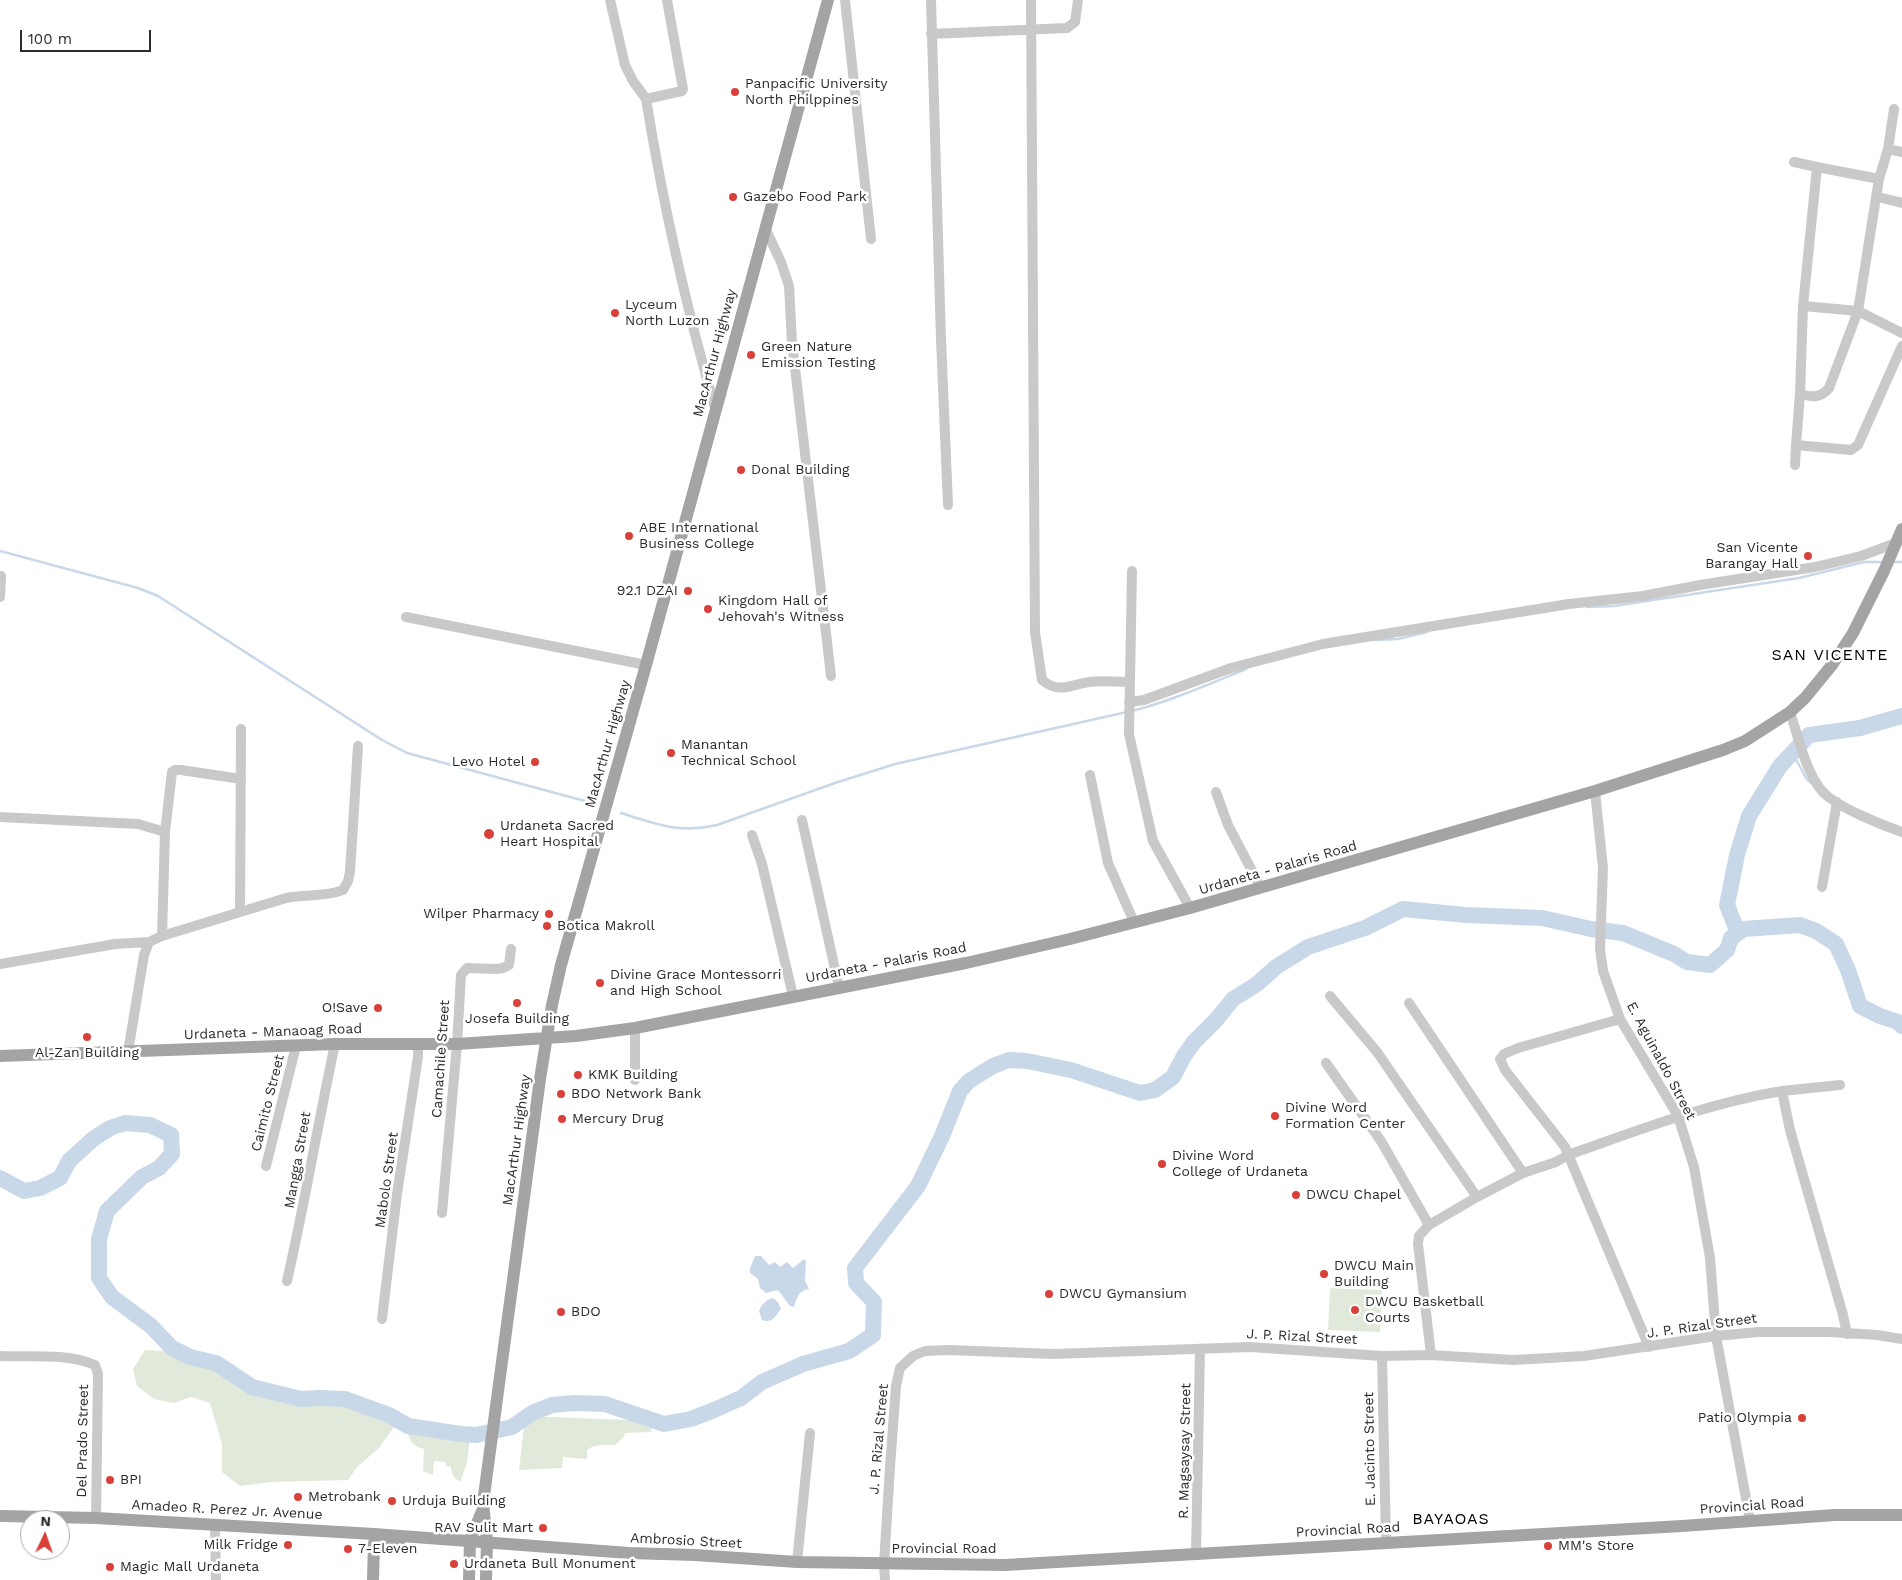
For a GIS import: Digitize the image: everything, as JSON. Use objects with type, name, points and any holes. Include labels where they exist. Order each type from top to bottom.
[{"type":"main road","name":"MacArthur Highway","points":[[486,1580],[486,1541],[483,1509],[546,1038],[561,965],[646,665],[828,0]]},
{"type":"main road","name":"Urdaneta - Palaris Road","points":[[546,1038],[635,1028],[839,988],[1070,939],[1261,888],[1595,791],[1723,750],[1745,741],[1790,712],[1805,698],[1832,665],[1853,633],[1902,529]]},
{"type":"main road","name":"Urdaneta - Manaoag Road","points":[[0,1056],[335,1044],[457,1044],[546,1038]]},
{"type":"main road","name":"MacArthur Highway","points":[[469,1580],[470,1540],[483,1509]]},
{"type":"main road","name":"Provincial Road","points":[[884,1564],[1005,1565],[1682,1526],[1835,1515],[1902,1515]]},
{"type":"main road","name":"Amadeo R. Perez Jr. Avenue","points":[[0,1516],[96,1518],[215,1524],[486,1541]]},
{"type":"main road","points":[[374,1534],[374,1580]]},
{"type":"main road","name":"Amadeo R. Perez Jr. Avenue","points":[[374,1549],[386,1543],[444,1547],[449,1545],[453,1539]]},
{"type":"main road","name":"Ambrosio Street","points":[[486,1541],[629,1553],[695,1555],[797,1562],[884,1564]]},
{"type":"street","points":[[610,0],[625,65],[633,81],[646,99],[675,255],[715,408]]},
{"type":"street","points":[[646,99],[682,91],[683,89],[667,0]]},
{"type":"street","points":[[845,0],[871,239]]},
{"type":"street","points":[[931,0],[940,330],[948,505]]},
{"type":"street","points":[[1031,0],[1034,193],[1035,632],[1040,672],[1042,680],[1050,687],[1066,688],[1091,682],[1129,682]]},
{"type":"street","points":[[932,34],[1067,28],[1072,25],[1077,16],[1078,0]]},
{"type":"street","points":[[1800,394],[1818,396],[1824,394],[1829,388],[1858,312],[1878,197],[1879,178],[1888,149],[1894,109]]},
{"type":"street","points":[[1888,149],[1902,152]]},
{"type":"street","points":[[1794,162],[1879,178]]},
{"type":"street","points":[[1795,465],[1803,306],[1817,167]]},
{"type":"street","points":[[1878,197],[1902,204]]},
{"type":"street","points":[[765,228],[781,262],[789,286],[792,342],[830,676]]},
{"type":"street","points":[[1803,306],[1858,312],[1902,333]]},
{"type":"street","points":[[1796,445],[1851,450],[1858,445],[1902,346]]},
{"type":"street","points":[[1129,705],[1231,668],[1323,644],[1569,604],[1644,596],[1815,567],[1894,548]]},
{"type":"street","points":[[1132,571],[1128,725],[1153,841],[1190,908]]},
{"type":"street","points":[[0,596],[1,576]]},
{"type":"street","points":[[406,617],[646,665]]},
{"type":"street","points":[[1790,712],[1811,774],[1822,792],[1836,802],[1902,832]]},
{"type":"street","points":[[240,912],[241,728]]},
{"type":"street","points":[[0,964],[115,944],[149,942],[162,936],[286,898],[334,893],[346,887],[350,872],[358,746]]},
{"type":"street","points":[[162,936],[165,832],[171,775],[175,770],[241,779]]},
{"type":"street","points":[[1090,775],[1108,864],[1134,922]]},
{"type":"street","name":"E. Aguinaldo Street","points":[[1595,791],[1603,868],[1600,949],[1603,971],[1620,1019],[1678,1116],[1694,1167],[1710,1258],[1716,1336],[1750,1520]]},
{"type":"street","points":[[1216,792],[1228,825],[1261,888]]},
{"type":"street","points":[[1822,887],[1836,802]]},
{"type":"street","points":[[0,817],[138,824],[165,832]]},
{"type":"street","points":[[802,820],[839,988]]},
{"type":"street","points":[[752,835],[762,864],[793,996]]},
{"type":"street","points":[[128,1052],[144,956],[149,942]]},
{"type":"street","name":"Camachile Street","points":[[442,1213],[462,972],[467,968],[504,968],[509,965],[511,950]]},
{"type":"street","points":[[1330,996],[1377,1052],[1477,1197]]},
{"type":"street","points":[[1409,1003],[1523,1173]]},
{"type":"street","points":[[1620,1019],[1518,1048],[1504,1054],[1500,1059],[1505,1070],[1559,1139],[1568,1155],[1649,1347]]},
{"type":"street","points":[[635,1028],[635,1080]]},
{"type":"street","name":"Mangga Street","points":[[287,1281],[303,1212],[335,1044]]},
{"type":"street","name":"Mabolo Street","points":[[382,1319],[397,1194],[418,1057],[418,1044]]},
{"type":"street","name":"Caimito Street","points":[[266,1166],[296,1046]]},
{"type":"street","points":[[1326,1063],[1376,1134],[1429,1225]]},
{"type":"street","points":[[1431,1355],[1418,1244],[1419,1236],[1429,1225],[1523,1173],[1678,1116],[1735,1099],[1782,1091],[1840,1085]]},
{"type":"street","points":[[1782,1091],[1790,1130],[1847,1334]]},
{"type":"street","name":"J. P. Rizal Street","points":[[885,1580],[884,1564],[896,1386],[900,1368],[912,1356],[925,1351],[949,1350],[1054,1354],[1200,1348],[1269,1348],[1382,1356],[1431,1355],[1513,1360],[1584,1356],[1716,1336],[1766,1331],[1830,1332],[1877,1335],[1902,1339]]},
{"type":"street","name":"R. Magsaysay Street","points":[[1196,1555],[1200,1348]]},
{"type":"street","name":"Del Prado Street","points":[[0,1356],[68,1358],[86,1361],[95,1365],[98,1374],[96,1518]]},
{"type":"street","name":"E. Jacinto Street","points":[[1382,1356],[1386,1542]]},
{"type":"street","points":[[797,1562],[810,1433]]},
{"type":"street","points":[[215,1524],[216,1580]]},
{"type":"green space","name":"DWCU Basketball Courts","points":[[1330,1288],[1382,1290],[1380,1332],[1328,1330]]},
{"type":"green space","points":[[145,1350],[163,1351],[221,1370],[244,1386],[283,1397],[308,1402],[317,1399],[355,1405],[396,1424],[379,1448],[357,1467],[348,1480],[271,1482],[240,1486],[222,1472],[222,1444],[210,1403],[191,1397],[174,1403],[154,1399],[137,1386],[133,1369]]},
{"type":"green space","points":[[525,1416],[653,1421],[651,1432],[625,1433],[624,1437],[615,1445],[597,1446],[587,1450],[587,1459],[563,1457],[562,1468],[519,1470]]},
{"type":"green space","points":[[407,1430],[470,1437],[467,1463],[460,1482],[453,1476],[451,1467],[446,1466],[446,1462],[434,1461],[433,1475],[423,1471],[424,1449],[412,1442]]},
{"type":"water","points":[[755,1256],[761,1256],[769,1265],[775,1262],[780,1267],[787,1262],[793,1268],[804,1259],[806,1261],[805,1281],[809,1289],[800,1293],[794,1307],[790,1306],[778,1290],[766,1293],[760,1288],[758,1279],[750,1273]]},
{"type":"water","points":[[773,1298],[778,1302],[781,1309],[771,1320],[762,1320],[760,1309],[766,1301]]},
{"type":"waterway","points":[[0,551],[138,588],[158,596],[382,740],[407,753],[596,804]]},
{"type":"waterway","points":[[1587,607],[1614,606],[1799,578],[1864,562],[1883,562]]},
{"type":"waterway","points":[[1894,562],[1902,562]]},
{"type":"waterway","points":[[1376,640],[1398,639],[1427,632]]},
{"type":"waterway","points":[[1132,711],[1175,697],[1246,669]]},
{"type":"waterway","points":[[621,813],[668,826],[704,828],[895,764],[1127,712]]},
{"type":"waterway","points":[[1738,933],[1727,905],[1737,855],[1749,816],[1780,766],[1809,735],[1860,728],[1902,716]]},
{"type":"waterway","points":[[1792,752],[1806,778],[1811,783]]},
{"type":"waterway","points":[[0,1178],[24,1191],[40,1188],[60,1178],[69,1161],[93,1139],[110,1128],[125,1123],[150,1125],[171,1135],[172,1154],[159,1168],[142,1177],[107,1211],[99,1239],[99,1278],[112,1297],[151,1326],[172,1348],[190,1357],[216,1363],[252,1387],[301,1399],[345,1399],[389,1415],[408,1426],[461,1434],[476,1435],[512,1427],[532,1413],[552,1405],[574,1403],[605,1404],[664,1424],[691,1419],[714,1410],[741,1398],[762,1382],[803,1364],[849,1351],[873,1335],[874,1302],[856,1283],[855,1268],[918,1186],[942,1136],[960,1091],[969,1081],[993,1066],[1009,1060],[1027,1061],[1071,1070],[1140,1093],[1155,1090],[1173,1077],[1194,1042],[1216,1020],[1233,999],[1257,984],[1276,967],[1308,947],[1365,928],[1403,909],[1466,915],[1542,918],[1591,929],[1623,933],[1674,954],[1687,962],[1710,965],[1727,950],[1731,938],[1744,929],[1800,925],[1816,931],[1836,944],[1848,970],[1860,1006],[1898,1022],[1902,1026]]},
{"type":"place","name":"Panpacific University North Philppines","points":[[735,92]]},
{"type":"place","name":"Gazebo Food Park","points":[[733,197]]},
{"type":"place","name":"Lyceum North Luzon","points":[[615,313]]},
{"type":"place","name":"Green Nature Emission Testing","points":[[751,355]]},
{"type":"place","name":"Donal Building","points":[[741,470]]},
{"type":"place","name":"ABE International Business College","points":[[629,536]]},
{"type":"place","name":"San Vicente Barangay Hall","points":[[1808,556]]},
{"type":"place","name":"92.1 DZAI","points":[[688,591]]},
{"type":"place","name":"Kingdom Hall of Jehovah's Witness","points":[[708,609]]},
{"type":"place","name":"Manantan Technical School","points":[[671,753]]},
{"type":"place","name":"Levo Hotel","points":[[535,762]]},
{"type":"place","name":"Urdaneta Sacred Heart Hospital","points":[[489,834]]},
{"type":"place","name":"Wilper Pharmacy","points":[[549,914]]},
{"type":"place","name":"Botica Makroll","points":[[547,926]]},
{"type":"place","name":"Divine Grace Montessorri and High School","points":[[600,983]]},
{"type":"place","name":"Josefa Building","points":[[517,1003]]},
{"type":"place","name":"O!Save","points":[[378,1008]]},
{"type":"place","name":"Al-Zan Building","points":[[87,1037]]},
{"type":"place","name":"KMK Building","points":[[578,1075]]},
{"type":"place","name":"BDO Network Bank","points":[[561,1094]]},
{"type":"place","name":"Divine Word Formation Center","points":[[1275,1116]]},
{"type":"place","name":"Mercury Drug","points":[[562,1119]]},
{"type":"place","name":"Divine Word College of Urdaneta","points":[[1162,1164]]},
{"type":"place","name":"DWCU Chapel","points":[[1296,1195]]},
{"type":"place","name":"DWCU Main Building","points":[[1324,1274]]},
{"type":"place","name":"DWCU Gymansium","points":[[1049,1294]]},
{"type":"place","name":"DWCU Basketball Courts","points":[[1355,1310]]},
{"type":"place","name":"BDO","points":[[561,1312]]},
{"type":"place","name":"Patio Olympia","points":[[1802,1418]]},
{"type":"place","name":"BPI","points":[[110,1480]]},
{"type":"place","name":"Metrobank","points":[[298,1497]]},
{"type":"place","name":"Urduja Building","points":[[392,1501]]},
{"type":"place","name":"RAV Sulit Mart","points":[[543,1528]]},
{"type":"place","name":"Milk Fridge","points":[[288,1545]]},
{"type":"place","name":"MM's Store","points":[[1548,1546]]},
{"type":"place","name":"7-Eleven","points":[[348,1549]]},
{"type":"place","name":"Urdaneta Bull Monument","points":[[454,1564]]},
{"type":"place","name":"Magic Mall Urdaneta","points":[[110,1567]]},
{"type":"district","name":"SAN VICENTE","points":[[1830,655]]},
{"type":"district","name":"BAYAOAS","points":[[1451,1519]]}]
